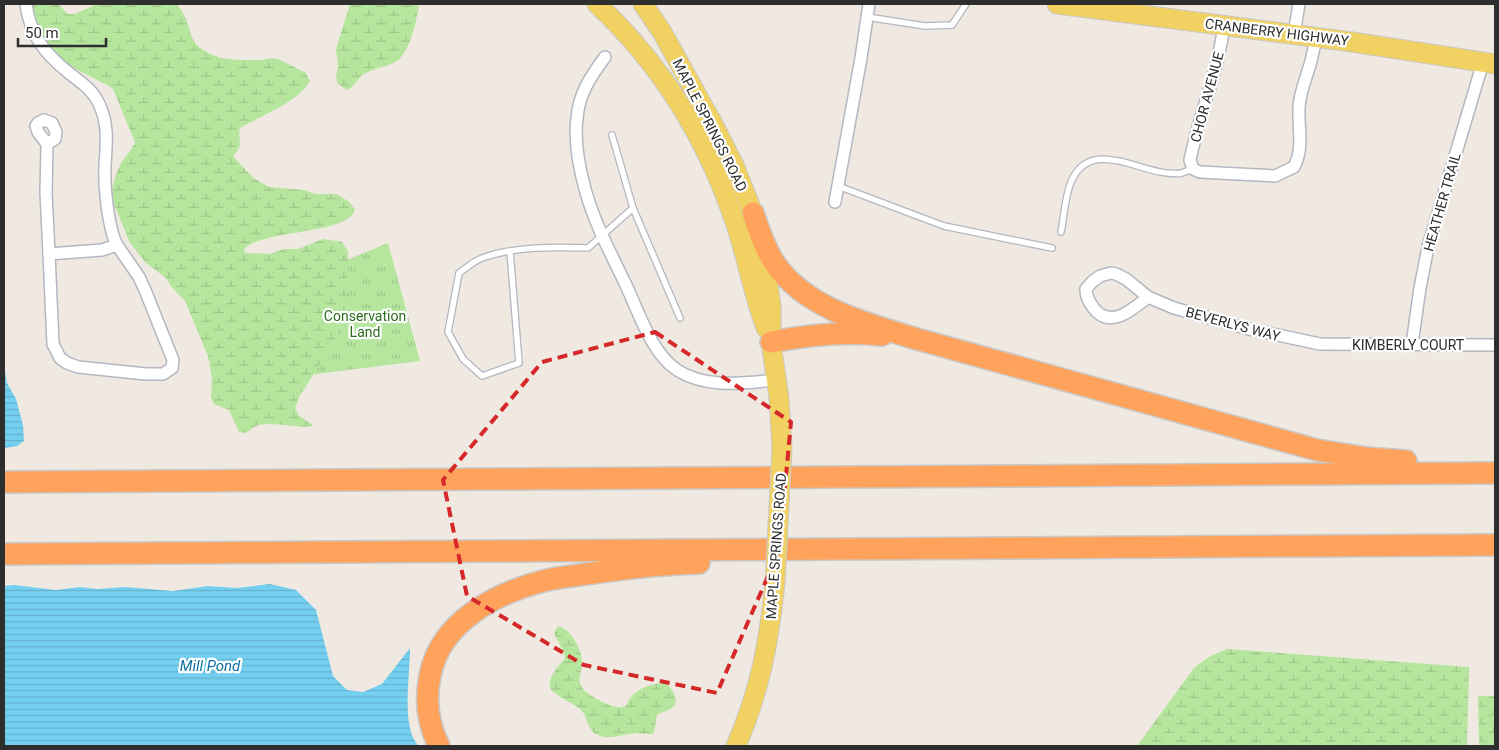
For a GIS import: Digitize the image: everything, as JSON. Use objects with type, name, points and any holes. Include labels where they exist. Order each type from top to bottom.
[{"type":"highway","points":[[753,213],[770,256],[794,284],[817,300],[872,325],[1317,450],[1367,458],[1495,473]]},
{"type":"highway","points":[[772,342],[794,337],[850,334],[917,339]]},
{"type":"highway","points":[[4,482],[1495,473]]},
{"type":"highway","points":[[4,554],[1495,545]]},
{"type":"highway","points":[[439,746],[431,726],[428,699],[428,685],[435,658],[449,635],[464,621],[482,607],[510,592],[562,577],[629,568],[717,562],[850,548]]},
{"type":"main road","name":"MAPLE SPRINGS ROAD","points":[[597,4],[619,25],[654,66],[696,129],[721,184],[735,221],[745,252],[759,310],[772,342]]},
{"type":"main road","name":"MAPLE SPRINGS ROAD","points":[[643,4],[662,32],[724,145],[753,213],[765,265],[771,306],[772,342],[781,421],[782,448],[775,583],[770,635],[764,662],[756,693],[736,746]]},
{"type":"main road","points":[[661,4],[662,32]]},
{"type":"main road","name":"CRANBERRY HIGHWAY","points":[[1058,4],[1316,37],[1489,63]]},
{"type":"street","points":[[26,4],[32,30],[42,48],[52,59],[93,93],[102,111],[106,133],[105,187],[112,230],[117,245],[145,290],[173,360],[172,368],[164,374],[78,367],[60,358],[53,344],[46,193],[46,144]]},
{"type":"street","points":[[835,202],[869,4]]},
{"type":"street","points":[[1294,34],[1299,4]]},
{"type":"street","name":"CHOR AVENUE","points":[[1193,169],[1190,163],[1191,155],[1208,97],[1222,41],[1224,25]]},
{"type":"street","points":[[1193,169],[1200,172],[1275,176],[1294,167],[1299,153],[1300,97],[1313,55],[1316,37]]},
{"type":"street","points":[[605,57],[584,87],[578,107],[576,129],[580,164],[585,190],[602,235],[650,336],[659,352],[671,366],[690,377],[706,382],[776,380]]},
{"type":"street","name":"HEATHER TRAIL","points":[[1412,344],[1428,247],[1489,63]]},
{"type":"street","points":[[49,254],[102,250],[117,245]]},
{"type":"street","name":"BEVERLYS WAY","points":[[1148,297],[1130,312],[1108,318],[1092,307],[1088,300],[1086,289],[1095,280],[1111,273],[1126,279],[1148,297],[1174,308],[1292,339],[1320,344]]},
{"type":"street","name":"KIMBERLY COURT","points":[[1320,344],[1358,346],[1412,344],[1495,345]]},
{"type":"lane","points":[[867,17],[925,26],[952,26],[966,4]]},
{"type":"lane","points":[[612,135],[633,208],[680,318]]},
{"type":"lane","points":[[1061,232],[1070,183],[1082,164],[1095,160],[1116,159],[1158,172],[1182,173],[1193,169]]},
{"type":"lane","points":[[838,186],[944,226],[1052,248]]},
{"type":"lane","points":[[510,251],[519,363],[482,376],[463,359],[448,332],[459,273],[481,258],[510,251],[546,247],[588,248],[633,208]]},
{"type":"highlighted area","points":[[655,332],[791,422],[779,551],[717,693],[584,665],[467,596],[443,480],[542,362]]},
{"type":"green space","points":[[27,4],[58,4],[68,14],[75,14],[97,4],[176,4],[184,15],[195,43],[206,52],[221,58],[237,60],[277,59],[305,72],[310,81],[297,96],[240,128],[240,145],[233,156],[253,178],[269,187],[304,190],[315,194],[336,194],[348,201],[355,209],[350,217],[338,223],[323,228],[269,238],[244,249],[245,253],[270,254],[284,249],[298,249],[323,239],[342,242],[348,251],[347,299],[344,322],[331,347],[299,397],[295,408],[299,416],[312,424],[312,426],[262,424],[246,433],[239,432],[229,410],[214,404],[211,398],[212,378],[208,356],[185,301],[166,278],[146,263],[130,243],[114,204],[112,190],[115,177],[121,163],[135,142],[113,89],[72,67],[43,44]]},
{"type":"green space","points":[[350,4],[419,4],[412,35],[402,57],[393,63],[364,74],[347,90],[337,83],[336,49]]},
{"type":"green space","name":"Conservation Land","points":[[388,243],[420,361],[260,381],[320,271]]},
{"type":"green space","points":[[558,626],[572,636],[578,647],[582,658],[581,686],[586,692],[597,699],[616,707],[621,707],[625,706],[631,697],[643,688],[661,683],[666,683],[669,686],[674,693],[676,701],[673,707],[657,715],[654,733],[633,733],[615,737],[598,735],[591,730],[580,709],[551,690],[551,677],[565,658],[554,633]]},
{"type":"green space","points":[[1227,649],[1469,667],[1467,746],[1137,746],[1194,668],[1209,657]]},
{"type":"green space","points":[[1478,696],[1495,696],[1495,746],[1479,746]]},
{"type":"water","points":[[4,366],[7,383],[16,399],[23,425],[24,441],[17,446],[4,448]]},
{"type":"water","name":"Mill Pond","points":[[270,584],[296,590],[316,610],[333,676],[347,690],[363,692],[382,684],[410,648],[408,712],[412,734],[418,746],[4,746],[4,586],[14,585],[56,590],[80,587],[97,589],[125,587],[173,591],[208,586],[237,588]]}]
